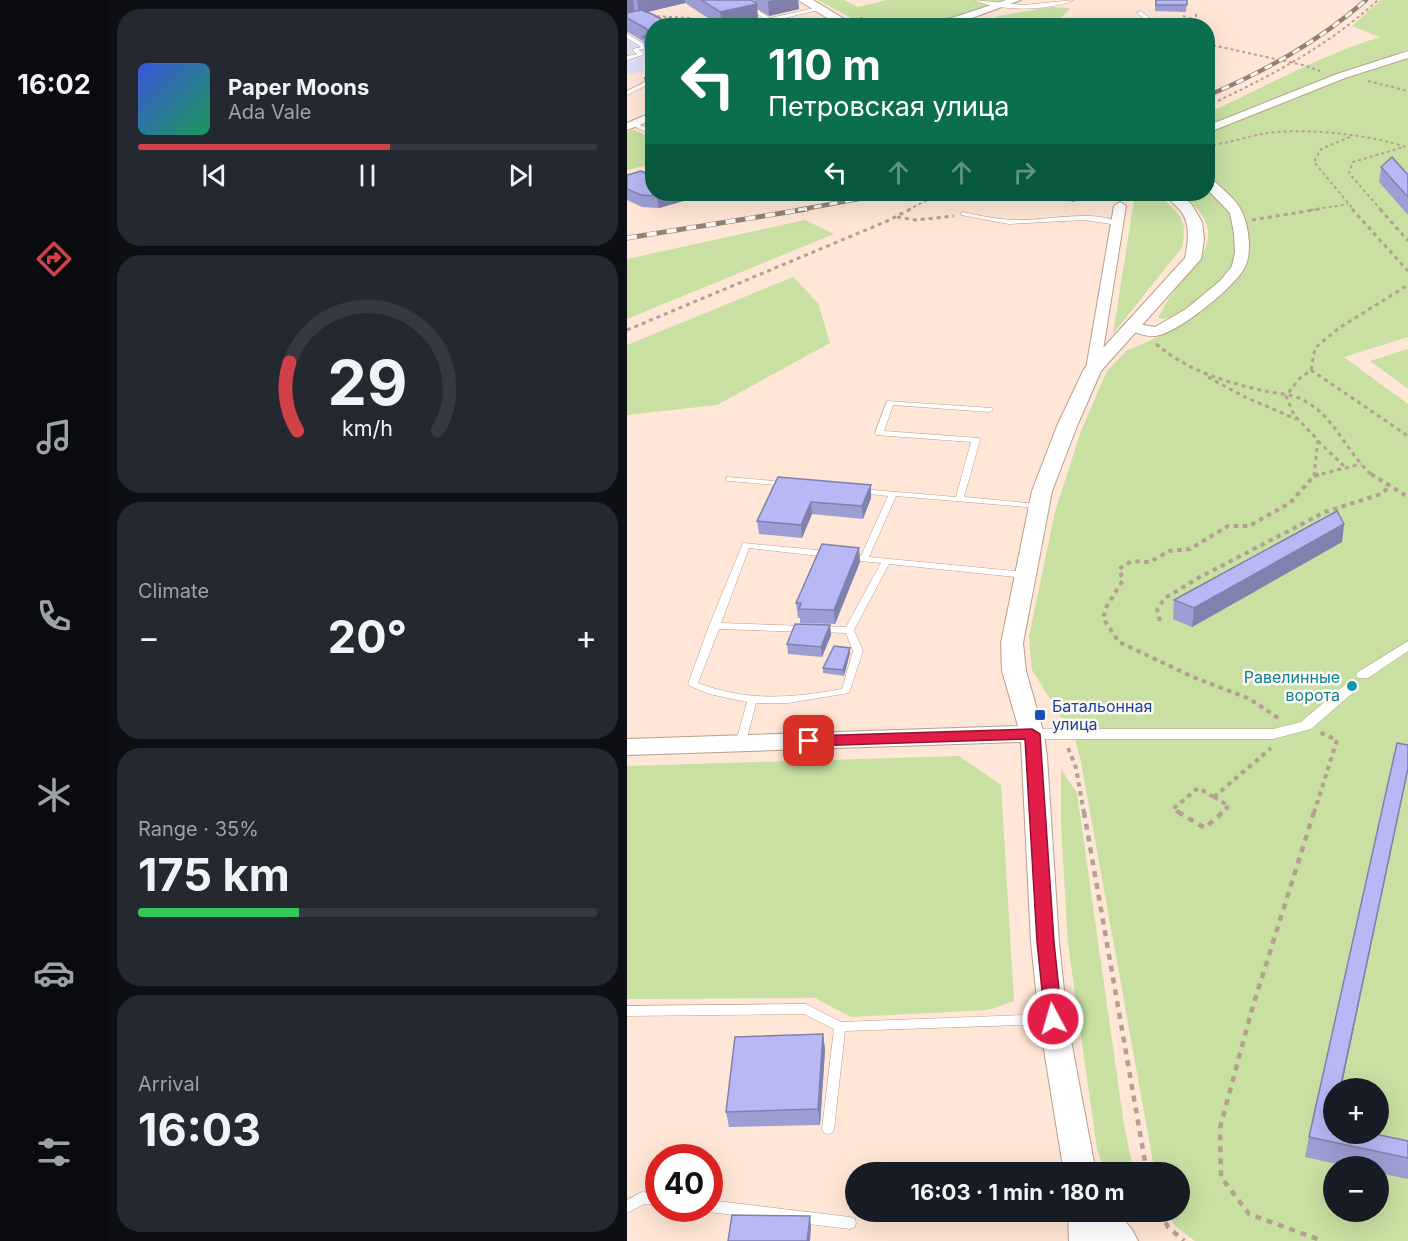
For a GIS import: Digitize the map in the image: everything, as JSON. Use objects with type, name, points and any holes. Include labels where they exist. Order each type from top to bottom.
[{"type":"street","points":[[804,0],[819,9],[844,18]]},
{"type":"street","points":[[963,18],[1016,0]]},
{"type":"street","points":[[1215,127],[1341,76],[1408,54]]},
{"type":"street","points":[[630,126],[645,119]]},
{"type":"street","points":[[1133,327],[1152,332],[1164,328],[1191,312],[1233,275],[1239,266],[1242,252],[1240,222],[1231,205],[1215,189]]},
{"type":"street","points":[[1093,369],[1193,259],[1197,236],[1196,226],[1181,201]]},
{"type":"street","points":[[1078,1162],[1053,1019],[1045,942],[1032,734],[1014,670],[1013,652],[1017,609],[1038,507],[1067,426],[1093,369],[1121,206]]},
{"type":"street","points":[[1363,675],[1408,645]]},
{"type":"street","points":[[627,747],[1063,733],[1255,735],[1300,728],[1352,686]]},
{"type":"street","points":[[1084,1222],[1085,1241]]},
{"type":"street","points":[[1106,1222],[1122,1241]]},
{"type":"lane","points":[[744,0],[751,4],[760,2]]},
{"type":"lane","points":[[977,0],[999,7],[1042,6],[1071,0]]},
{"type":"lane","points":[[751,4],[749,8],[764,18]]},
{"type":"lane","points":[[788,18],[819,9]]},
{"type":"lane","points":[[1140,13],[1147,18]]},
{"type":"lane","points":[[627,36],[645,46]]},
{"type":"lane","points":[[627,58],[641,54],[635,50],[645,47]]},
{"type":"lane","points":[[627,93],[645,86]]},
{"type":"lane","points":[[630,126],[645,131]]},
{"type":"lane","points":[[645,173],[638,175],[645,180]]},
{"type":"lane","points":[[963,214],[1021,222],[1100,218],[1117,223]]},
{"type":"lane","points":[[959,499],[976,440],[879,433],[890,403],[989,410]]},
{"type":"lane","points":[[731,479],[800,485]]},
{"type":"lane","points":[[846,489],[1038,507]]},
{"type":"lane","points":[[864,559],[893,493]]},
{"type":"lane","points":[[849,630],[858,651],[846,691],[795,700],[751,700],[717,695],[693,684],[746,545],[1025,575]]},
{"type":"lane","points":[[849,630],[887,561]]},
{"type":"lane","points":[[714,626],[849,630]]},
{"type":"lane","points":[[741,742],[751,700]]},
{"type":"lane","points":[[627,1011],[806,1010],[840,1027],[1053,1019]]},
{"type":"lane","points":[[828,1129],[840,1027]]},
{"type":"lane","points":[[627,1207],[645,1198]]},
{"type":"lane","points":[[723,1208],[850,1223]]},
{"type":"path","points":[[1215,102],[1293,63],[1351,25],[1378,0]]},
{"type":"path","points":[[1195,18],[1196,14]]},
{"type":"path","points":[[642,15],[691,18]]},
{"type":"path","points":[[1183,16],[1189,18]]},
{"type":"path","points":[[1215,44],[1408,91]]},
{"type":"path","points":[[1215,145],[1282,132],[1384,139],[1406,147]]},
{"type":"path","points":[[1350,137],[1321,149],[1314,162],[1408,271]]},
{"type":"path","points":[[1406,147],[1353,162],[1349,173],[1408,241]]},
{"type":"path","points":[[627,330],[896,217],[925,201]]},
{"type":"path","points":[[1240,222],[1348,204]]},
{"type":"path","points":[[896,217],[938,220],[963,214]]},
{"type":"path","points":[[1345,467],[1296,419],[1287,405],[1286,396],[1299,379],[1311,370],[1315,348],[1339,328],[1408,285]]},
{"type":"path","points":[[1152,332],[1150,337],[1170,356],[1243,396],[1296,419]]},
{"type":"path","points":[[1311,370],[1408,436]]},
{"type":"path","points":[[1203,374],[1303,399],[1323,412],[1361,464],[1388,488],[1408,497]]},
{"type":"path","points":[[1314,476],[1318,440]]},
{"type":"path","points":[[1323,1241],[1249,1214],[1221,1177],[1220,1128],[1252,1009],[1337,740],[1300,728],[1250,699],[1193,677],[1119,642],[1103,618],[1107,606],[1123,580],[1119,569],[1132,561],[1150,562],[1169,551],[1190,549],[1228,526],[1249,526],[1290,503],[1314,476],[1361,464]]},
{"type":"path","points":[[1160,621],[1157,610],[1165,598],[1200,577],[1325,512],[1381,494],[1388,488]]},
{"type":"path","points":[[1213,797],[1300,728]]},
{"type":"path","points":[[1063,733],[1076,768],[1145,1162]]},
{"type":"path","points":[[1198,788],[1213,797],[1229,806],[1205,828],[1173,809],[1198,788]]},
{"type":"path","points":[[1165,1222],[1184,1241]]},
{"type":"shaded area","points":[[638,17],[687,18],[645,18],[645,71],[627,75],[627,20]]},
{"type":"green space","points":[[818,0],[844,0],[858,7],[887,0],[1009,0],[952,18],[851,18]]},
{"type":"green space","points":[[1381,0],[1408,0],[1408,49],[1215,125],[1215,110],[1314,63],[1380,37],[1352,26]]},
{"type":"green space","points":[[1051,7],[1070,8],[1060,18],[996,18]]},
{"type":"green space","points":[[1408,57],[1408,337],[1344,357],[1408,404],[1408,1241],[1195,1241],[1174,1225],[1172,1222],[1190,1222],[1190,1162],[1153,1162],[1081,762],[1075,739],[1032,670],[1029,636],[1055,512],[1081,431],[1107,371],[1126,351],[1163,335],[1199,312],[1227,288],[1247,235],[1215,184],[1215,129],[1345,77]]},
{"type":"green space","points":[[633,130],[645,134],[645,166],[627,170],[627,132]]},
{"type":"green space","points":[[1215,192],[1228,209],[1236,231],[1233,264],[1221,282],[1185,311],[1169,318],[1158,318],[1207,245],[1206,222],[1190,201],[1215,201]]},
{"type":"green space","points":[[1134,201],[1166,201],[1180,216],[1184,226],[1183,246],[1113,334]]},
{"type":"green space","points":[[805,220],[834,234],[627,319],[627,259]]},
{"type":"green space","points":[[793,277],[818,303],[830,343],[717,405],[627,415],[627,345]]},
{"type":"green space","points":[[1408,349],[1408,389],[1370,361]]},
{"type":"green space","points":[[959,756],[1001,785],[1014,1001],[988,1010],[851,1017],[815,998],[627,999],[627,766]]},
{"type":"green space","points":[[1061,769],[1077,793],[1124,1125],[1132,1162],[1101,1162],[1097,1149],[1068,944],[1061,825]]},
{"type":"building","points":[[701,0],[751,0],[757,4],[720,12]]},
{"type":"building","points":[[1156,0],[1187,0],[1187,5],[1156,5]]},
{"type":"building","points":[[641,10],[659,18],[645,18],[645,28],[627,18],[627,13]]},
{"type":"building","points":[[1392,157],[1408,175],[1408,197],[1381,167]]},
{"type":"building","points":[[641,171],[645,173],[645,195],[627,189],[627,175]]},
{"type":"building","points":[[778,477],[871,485],[862,506],[811,502],[801,525],[757,521]]},
{"type":"building","points":[[1337,511],[1344,524],[1194,608],[1174,600]]},
{"type":"building","points":[[822,544],[859,548],[834,610],[799,609],[801,603],[796,603]]},
{"type":"building","points":[[795,624],[830,625],[821,647],[787,644]]},
{"type":"building","points":[[834,646],[850,648],[843,670],[823,668]]},
{"type":"building","points":[[1397,743],[1408,745],[1408,768],[1342,1078],[1323,1078],[1323,1140],[1309,1137]]},
{"type":"building","points":[[823,1034],[818,1109],[726,1112],[735,1037]]},
{"type":"building","points":[[1389,1137],[1408,1141],[1408,1158],[1342,1144],[1389,1144]]},
{"type":"building","points":[[732,1215],[810,1216],[807,1241],[728,1241]]},
{"type":"railway","points":[[1215,92],[1250,76],[1310,42],[1366,0]]},
{"type":"railway","points":[[798,210],[848,201]]},
{"type":"railway","points":[[627,238],[807,209]]},
{"type":"place","name":"Равелинные ворота","points":[[1352,686]]},
{"type":"place","name":"Батальонная улица","points":[[1040,715]]},
{"type":"route","points":[[809,741],[1032,734],[1045,942],[1053,1019]]}]
